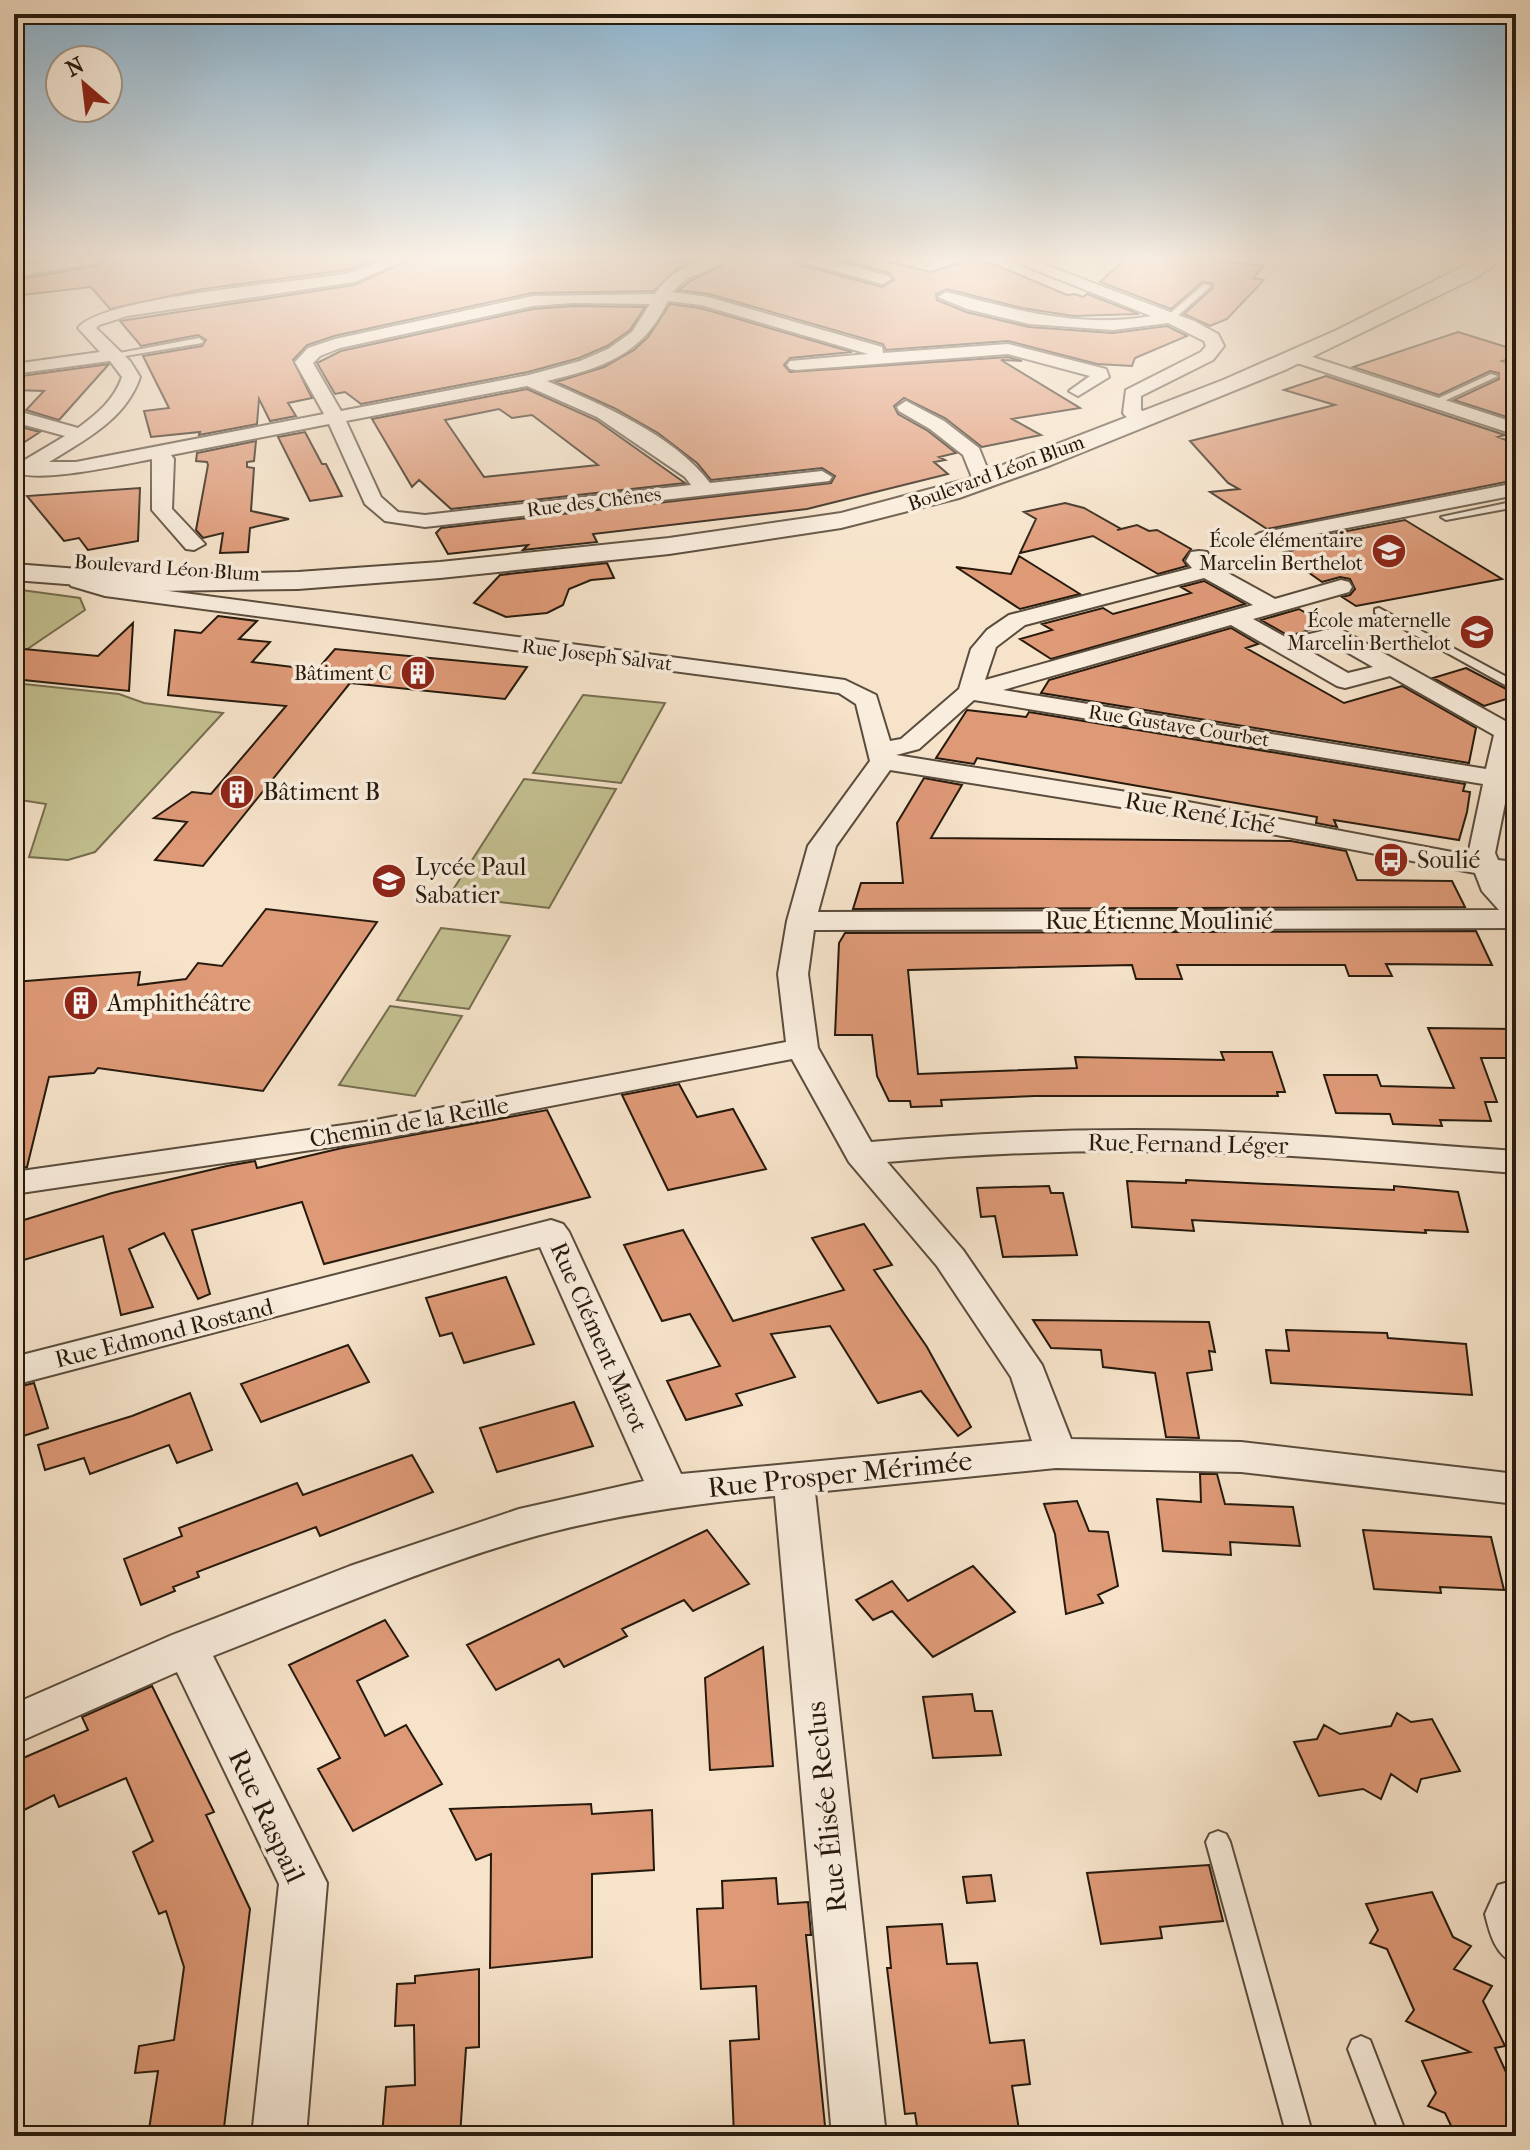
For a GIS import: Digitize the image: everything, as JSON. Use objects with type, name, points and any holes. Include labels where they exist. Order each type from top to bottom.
[{"type":"street","points":[[14,369],[89,358]]},
{"type":"street","points":[[19,472],[80,434],[116,407],[129,392],[131,377],[116,358]]},
{"type":"street","name":"Rue des Chênes","points":[[308,358],[304,362],[335,417],[372,500],[392,517],[425,521],[704,489]]},
{"type":"street","points":[[19,472],[76,468],[529,380],[602,358]]},
{"type":"street","points":[[796,365],[878,358]]},
{"type":"street","points":[[1044,358],[1100,373],[1100,377],[1078,391]]},
{"type":"street","points":[[1146,418],[1132,413],[1132,394],[1202,358]]},
{"type":"street","name":"Boulevard Léon Blum","points":[[14,572],[79,581],[281,583],[460,569],[778,532],[888,511],[983,483],[1294,358]]},
{"type":"street","points":[[1301,358],[1516,429]]},
{"type":"street","name":"Rue des Chênes","points":[[529,380],[630,428],[692,473],[704,489]]},
{"type":"street","points":[[906,407],[937,425],[972,452],[983,483]]},
{"type":"street","points":[[14,416],[80,434]]},
{"type":"street","points":[[156,452],[164,459],[162,510],[194,544]]},
{"type":"street","points":[[704,489],[822,477]]},
{"type":"street","points":[[1260,539],[1516,489]]},
{"type":"street","name":"Boulevard Léon Blum","points":[[14,553],[135,570],[321,578]]},
{"type":"street","points":[[970,692],[979,651],[995,634],[1017,620],[1204,563],[1272,606]]},
{"type":"street","points":[[261,609],[289,588],[321,578]]},
{"type":"street","name":"Rue Joseph Salvat","points":[[79,581],[105,589],[845,687],[867,700],[881,757]]},
{"type":"street","points":[[1056,1453],[1029,1375],[950,1258],[861,1154],[802,1048],[793,974],[801,921],[822,846],[881,757],[910,744],[951,705],[970,692],[1341,587]]},
{"type":"street","points":[[1231,616],[1345,681],[1395,668]]},
{"type":"street","points":[[1287,647],[1334,635],[1512,725],[1481,853],[1496,891],[1516,912]]},
{"type":"street","name":"Rue Gustave Courbet","points":[[970,692],[1498,779]]},
{"type":"street","name":"Rue René Iché","points":[[881,757],[1516,870]]},
{"type":"street","name":"Rue Étienne Moulinié","points":[[801,921],[1516,919]]},
{"type":"street","name":"Chemin de la Reille","points":[[14,1183],[365,1132],[802,1048]]},
{"type":"street","name":"Rue Fernand Léger","points":[[861,1154],[918,1148],[1070,1143],[1254,1143],[1516,1162]]},
{"type":"street","name":"Rue Clément Marot","points":[[314,1295],[551,1232],[669,1491]]},
{"type":"street","name":"Rue Edmond Rostand","points":[[14,1371],[314,1295]]},
{"type":"street","name":"Rue Prosper Mérimée","points":[[14,1725],[187,1648],[365,1578],[519,1525],[669,1491],[1056,1453],[1241,1457],[1516,1489]]},
{"type":"street","name":"Rue Élisée Reclus","points":[[793,1477],[859,2136]]},
{"type":"street","name":"Rue Raspail","points":[[187,1648],[303,1883],[279,2136]]},
{"type":"lane","points":[[1435,402],[1494,376]]},
{"type":"lane","points":[[1446,517],[1516,504]]},
{"type":"lane","points":[[1379,611],[1516,687]]},
{"type":"lane","points":[[1218,1842],[1300,2136]]},
{"type":"lane","points":[[1516,1891],[1507,1893],[1497,1914],[1504,1938],[1516,1952]]},
{"type":"lane","points":[[1361,2049],[1394,2136]]},
{"type":"shaded area","points":[[14,589],[80,598],[85,610],[14,658]]},
{"type":"shaded area","points":[[14,683],[119,694],[144,703],[223,713],[95,852],[68,860],[29,857],[46,804],[14,799]]},
{"type":"shaded area","points":[[583,695],[665,703],[621,783],[533,773]]},
{"type":"shaded area","points":[[524,779],[616,789],[549,908],[449,896]]},
{"type":"shaded area","points":[[441,928],[510,936],[469,1009],[397,1000]]},
{"type":"shaded area","points":[[390,1006],[462,1016],[415,1096],[339,1085]]},
{"type":"building","points":[[144,358],[295,358],[312,398],[288,403],[296,416],[270,421],[259,399],[257,424],[199,435],[200,432],[151,437],[144,411],[169,408]]},
{"type":"building","points":[[326,358],[578,358],[528,372],[361,404],[345,392],[335,394],[317,363]]},
{"type":"building","points":[[619,358],[790,358],[784,365],[790,372],[1013,358],[1022,361],[1001,360],[1080,408],[1012,419],[1041,435],[982,447],[945,418],[904,398],[894,406],[898,414],[928,431],[956,453],[939,457],[945,460],[934,462],[948,474],[807,509],[593,534],[597,542],[523,550],[528,545],[448,554],[436,533],[441,528],[831,483],[835,476],[822,468],[711,480],[697,463],[658,433],[614,408],[556,382],[604,367]]},
{"type":"building","points":[[1075,358],[1135,358],[1132,366],[1097,364]]},
{"type":"building","points":[[1379,358],[1511,358],[1502,361],[1516,366],[1516,420],[1454,400],[1499,379],[1499,373],[1490,371],[1439,395],[1353,367]]},
{"type":"building","points":[[109,364],[59,420],[26,410],[44,391],[14,390],[14,377]]},
{"type":"building","points":[[1326,376],[1505,435],[1498,437],[1516,444],[1516,480],[1267,529],[1210,492],[1239,489],[1228,483],[1190,441],[1335,405],[1284,390]]},
{"type":"building","points":[[527,389],[596,420],[685,483],[451,509],[419,480],[412,487],[372,419]],"holes":[[[499,409],[512,418],[532,415],[598,465],[484,477],[445,420]]]},
{"type":"building","points":[[14,425],[40,432],[14,449]]},
{"type":"building","points":[[305,432],[342,496],[310,501],[278,437]]},
{"type":"building","points":[[256,441],[254,461],[247,462],[247,467],[254,468],[251,511],[289,519],[250,528],[248,552],[220,553],[223,533],[203,538],[196,530],[208,465],[207,462],[196,461],[197,453]]},
{"type":"building","points":[[140,488],[138,541],[88,550],[79,538],[64,541],[27,496]]},
{"type":"building","points":[[1065,503],[1084,508],[1121,529],[1137,525],[1149,531],[1157,530],[1191,549],[1183,560],[1187,566],[1158,574],[1093,536],[1020,553],[1036,519],[1024,512]]},
{"type":"building","name":"École élémentaire Marcelin Berthelot","points":[[1405,520],[1502,579],[1356,606],[1342,597],[1350,595],[1355,589],[1350,579],[1340,577],[1322,582],[1281,553],[1298,549],[1289,542]]},
{"type":"building","points":[[1019,556],[1080,594],[1020,609],[956,567],[1011,574]]},
{"type":"building","points":[[607,563],[614,578],[591,580],[569,589],[563,605],[547,613],[506,617],[474,603],[500,575]]},
{"type":"building","points":[[1204,581],[1245,604],[1051,659],[1020,639],[1052,630],[1042,624],[1103,608],[1113,614],[1191,593],[1181,587]]},
{"type":"building","points":[[1299,609],[1327,625],[1289,636],[1261,620]]},
{"type":"building","points":[[218,616],[257,621],[239,639],[270,642],[252,662],[317,670],[335,649],[527,667],[505,699],[350,683],[203,866],[155,860],[187,822],[154,818],[192,792],[211,794],[286,706],[168,695],[175,630],[201,633]]},
{"type":"building","points":[[133,623],[129,691],[14,679],[14,658],[24,649],[98,656]]},
{"type":"building","points":[[1231,628],[1258,644],[1246,648],[1344,703],[1402,686],[1476,728],[1469,763],[1041,693],[1049,680]]},
{"type":"building","points":[[1466,668],[1516,696],[1484,706],[1433,678]]},
{"type":"building","points":[[967,710],[1026,717],[1029,712],[1465,784],[1463,791],[1470,792],[1467,812],[1459,840],[1334,820],[1337,827],[1316,823],[1317,817],[977,758],[974,764],[936,758]]},
{"type":"building","points":[[924,778],[962,785],[931,838],[1291,841],[1346,851],[1357,880],[1452,881],[1465,907],[853,909],[861,883],[903,883],[897,823]]},
{"type":"building","points":[[266,909],[377,922],[263,1091],[98,1068],[94,1073],[49,1077],[27,1167],[14,1169],[14,982],[140,972],[138,985],[186,979],[198,963],[222,966]]},
{"type":"building","points":[[1476,931],[1492,965],[1386,964],[1392,976],[1349,976],[1345,965],[1177,965],[1182,979],[1136,979],[1132,965],[908,970],[918,1074],[1077,1068],[1075,1057],[1224,1060],[1221,1052],[1272,1052],[1285,1092],[1277,1092],[1278,1096],[1035,1096],[941,1100],[942,1106],[911,1107],[910,1101],[889,1101],[877,1076],[872,1035],[835,1035],[839,943],[845,933]]},
{"type":"building","points":[[1428,1028],[1516,1029],[1516,1058],[1481,1058],[1497,1102],[1485,1102],[1491,1121],[1440,1120],[1442,1126],[1393,1124],[1390,1114],[1336,1113],[1324,1075],[1377,1075],[1381,1086],[1454,1088]]},
{"type":"building","points":[[679,1084],[697,1117],[733,1109],[766,1169],[668,1190],[622,1095]]},
{"type":"building","points":[[547,1110],[590,1197],[324,1264],[302,1202],[192,1230],[210,1294],[198,1299],[164,1233],[129,1249],[153,1307],[121,1315],[103,1236],[14,1263],[14,1223],[112,1193],[227,1166],[255,1161],[257,1168],[342,1148]]},
{"type":"building","points":[[1186,1180],[1394,1190],[1394,1186],[1458,1192],[1468,1232],[1425,1230],[1426,1233],[1192,1220],[1194,1231],[1132,1227],[1127,1181],[1186,1183]]},
{"type":"building","points":[[1049,1186],[1051,1193],[1063,1193],[1077,1255],[1003,1257],[995,1216],[981,1217],[977,1188]]},
{"type":"building","points":[[864,1224],[892,1265],[874,1270],[927,1347],[971,1427],[958,1436],[921,1391],[878,1403],[830,1326],[771,1334],[795,1377],[736,1394],[742,1405],[686,1420],[667,1381],[720,1366],[690,1314],[662,1321],[624,1245],[683,1230],[733,1321],[844,1290],[812,1238]]},
{"type":"building","points":[[506,1277],[534,1344],[464,1363],[452,1333],[440,1336],[426,1298]]},
{"type":"building","points":[[1033,1320],[1209,1322],[1215,1352],[1209,1351],[1212,1370],[1187,1373],[1199,1438],[1166,1437],[1155,1373],[1103,1367],[1101,1350],[1051,1348]]},
{"type":"building","points":[[1286,1330],[1387,1333],[1388,1338],[1466,1344],[1472,1395],[1271,1383],[1266,1350],[1289,1351]]},
{"type":"building","points":[[348,1345],[369,1382],[261,1422],[241,1384]]},
{"type":"building","points":[[34,1383],[48,1428],[14,1439],[14,1388]]},
{"type":"building","points":[[190,1393],[212,1450],[177,1463],[169,1445],[90,1474],[84,1458],[45,1470],[38,1445],[132,1416]]},
{"type":"building","points":[[574,1402],[593,1446],[497,1472],[480,1428]]},
{"type":"building","points":[[412,1455],[433,1492],[320,1536],[316,1527],[197,1572],[199,1577],[141,1605],[124,1559],[182,1536],[179,1528],[297,1483],[303,1495]]},
{"type":"building","points":[[1200,1474],[1217,1474],[1225,1504],[1293,1507],[1300,1546],[1230,1542],[1231,1555],[1163,1551],[1157,1499],[1201,1502]]},
{"type":"building","points":[[1077,1501],[1089,1531],[1108,1532],[1118,1586],[1098,1595],[1103,1603],[1066,1614],[1055,1534],[1044,1504]]},
{"type":"building","points":[[707,1530],[749,1584],[693,1611],[684,1600],[622,1629],[627,1636],[564,1667],[559,1659],[496,1690],[467,1645]]},
{"type":"building","points":[[1363,1530],[1491,1537],[1504,1590],[1440,1587],[1441,1593],[1374,1589]]},
{"type":"building","points":[[973,1566],[1015,1612],[933,1657],[892,1611],[873,1620],[856,1600],[892,1581],[908,1601]]},
{"type":"building","points":[[385,1620],[408,1656],[357,1681],[385,1736],[406,1725],[442,1784],[353,1831],[318,1769],[340,1758],[289,1665]]},
{"type":"building","points":[[763,1647],[773,1766],[710,1770],[705,1678]]},
{"type":"building","points":[[152,1686],[214,1812],[206,1815],[250,1909],[223,2136],[148,2136],[158,2071],[135,2073],[139,2046],[174,2040],[184,1967],[166,1911],[159,1914],[133,1852],[153,1841],[126,1778],[59,1807],[54,1795],[20,1812],[14,1794],[14,1762],[88,1730],[82,1717]]},
{"type":"building","points":[[972,1694],[975,1711],[992,1711],[1001,1755],[933,1758],[923,1697]]},
{"type":"building","points":[[1397,1713],[1411,1722],[1432,1719],[1460,1771],[1421,1779],[1417,1792],[1391,1774],[1381,1799],[1363,1789],[1319,1796],[1294,1742],[1317,1739],[1324,1725],[1340,1734],[1391,1726]]},
{"type":"building","points":[[591,1804],[592,1814],[652,1810],[654,1870],[592,1874],[592,1957],[490,1968],[491,1854],[476,1860],[450,1809]]},
{"type":"building","points":[[1209,1865],[1223,1921],[1160,1927],[1162,1938],[1101,1944],[1087,1873]]},
{"type":"building","points":[[991,1875],[995,1901],[967,1903],[963,1877]]},
{"type":"building","points":[[776,1878],[778,1904],[808,1902],[811,1935],[806,1935],[826,2136],[734,2136],[730,2041],[759,2039],[756,1986],[701,1989],[697,1909],[723,1908],[722,1881]]},
{"type":"building","points":[[1432,1892],[1453,1937],[1471,1946],[1454,1969],[1492,1986],[1483,2001],[1505,2046],[1495,2048],[1516,2094],[1516,2136],[1456,2136],[1445,2113],[1428,2106],[1436,2093],[1422,2061],[1470,2052],[1406,2021],[1414,2010],[1387,1949],[1370,1943],[1378,1930],[1366,1904]]},
{"type":"building","points":[[942,1924],[947,1964],[977,1963],[990,2043],[1024,2040],[1030,2084],[1012,2086],[1020,2136],[922,2136],[918,2133],[915,2113],[905,2114],[887,1968],[891,1968],[887,1927]]},
{"type":"building","points":[[479,1969],[479,2047],[466,2048],[460,2136],[382,2136],[386,2087],[415,2085],[414,2025],[395,2026],[397,1984],[415,1983],[415,1976]]},
{"type":"place","name":"École élémentaire Marcelin Berthelot","points":[[1389,551]]},
{"type":"place","name":"École maternelle Marcelin Berthelot","points":[[1477,632]]},
{"type":"place","name":"Bâtiment C","points":[[418,673]]},
{"type":"place","name":"Bâtiment B","points":[[237,792]]},
{"type":"place","name":"Soulié","points":[[1391,860]]},
{"type":"place","name":"Lycée Paul Sabatier","points":[[389,881]]},
{"type":"place","name":"Amphithéâtre","points":[[81,1003]]}]
